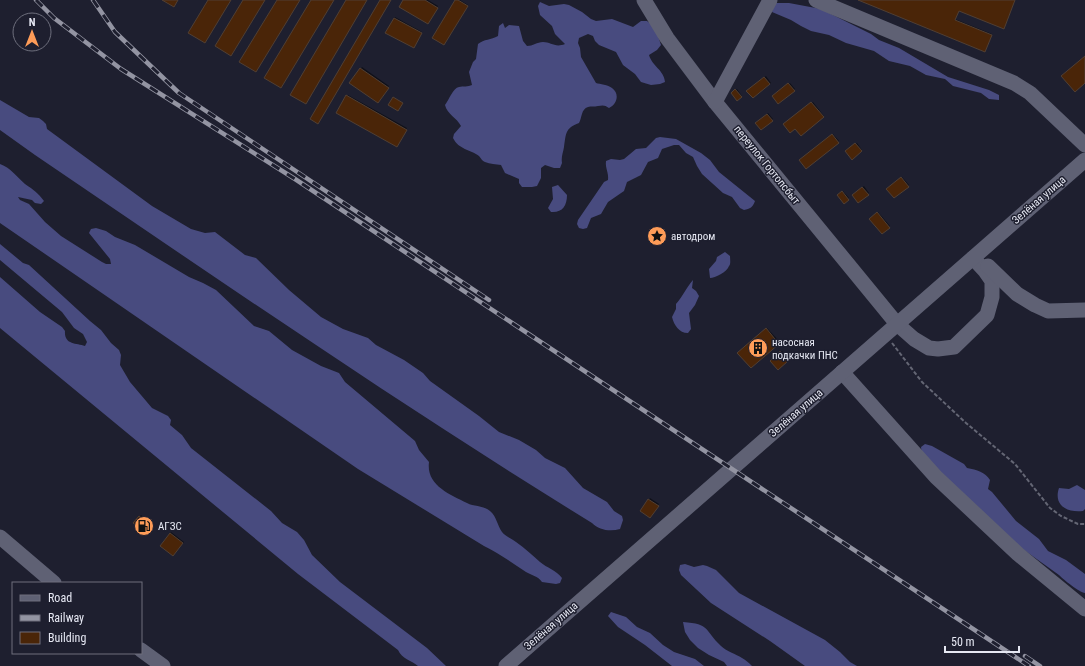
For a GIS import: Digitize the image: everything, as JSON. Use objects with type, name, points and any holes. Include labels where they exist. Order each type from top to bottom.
[{"type":"street","name":"переулок Гортопсбыт","points":[[644,0],[667,38],[716,102],[897,324],[914,339],[929,348],[938,349],[954,347],[987,315],[992,297],[992,281],[973,258]]},
{"type":"street","points":[[716,102],[770,0]]},
{"type":"street","points":[[816,0],[1014,83],[1030,93],[1085,145]]},
{"type":"street","name":"Зелёная улица","points":[[506,666],[1085,160]]},
{"type":"street","points":[[973,258],[989,267],[1017,294],[1034,305],[1048,311],[1085,310]]},
{"type":"street","points":[[842,372],[936,477],[1018,554],[1085,609]]},
{"type":"street","points":[[0,537],[53,582]]},
{"type":"street","points":[[142,651],[163,666]]},
{"type":"path","points":[[885,335],[922,382],[966,423],[1015,464],[1050,508],[1061,516],[1078,524],[1085,524]]},
{"type":"shaded area","points":[[540,2],[549,6],[564,4],[569,5],[596,21],[612,19],[633,27],[641,21],[647,21],[655,27],[661,45],[657,50],[649,55],[662,74],[665,82],[651,85],[641,82],[635,74],[623,65],[616,52],[599,45],[593,36],[588,34],[579,38],[578,43],[581,57],[596,83],[612,88],[617,96],[616,101],[609,108],[603,105],[586,108],[579,123],[571,127],[567,132],[560,168],[545,165],[541,168],[541,178],[537,186],[522,187],[519,183],[519,179],[505,173],[501,165],[484,162],[479,156],[461,147],[455,142],[453,138],[454,134],[461,126],[448,111],[445,105],[457,88],[472,85],[469,72],[473,62],[476,59],[478,44],[498,36],[499,26],[503,23],[505,28],[509,25],[519,26],[523,41],[527,46],[543,42],[556,45],[565,44],[555,34],[552,26],[540,15],[538,6]]},
{"type":"shaded area","points":[[774,3],[789,3],[821,9],[871,34],[879,40],[899,48],[948,77],[989,90],[999,95],[999,100],[989,99],[981,93],[953,86],[945,79],[926,75],[910,66],[889,61],[874,51],[846,43],[829,35],[811,31],[772,12]]},
{"type":"shaded area","points":[[0,100],[29,117],[39,118],[46,124],[47,129],[152,206],[191,229],[205,233],[215,232],[245,255],[256,258],[289,290],[321,317],[343,329],[368,338],[376,345],[404,360],[499,432],[519,440],[536,450],[545,458],[565,468],[583,488],[607,502],[614,511],[622,516],[623,520],[620,529],[601,529],[521,479],[311,342],[35,155],[0,130]]},
{"type":"shaded area","points":[[656,138],[676,139],[701,153],[710,160],[719,172],[755,201],[753,205],[746,210],[740,208],[732,197],[723,193],[702,174],[693,157],[686,153],[679,145],[674,145],[662,149],[658,158],[648,162],[641,175],[627,182],[624,191],[608,202],[601,214],[591,218],[587,228],[579,228],[577,224],[578,220],[604,182],[608,180],[606,161],[611,159],[624,159],[636,149],[646,148]]},
{"type":"shaded area","points":[[0,164],[11,170],[44,201],[41,204],[35,203],[32,200],[18,197],[20,200],[29,204],[45,222],[61,236],[102,262],[111,264],[110,259],[89,233],[91,229],[96,228],[106,231],[115,237],[135,245],[189,277],[216,290],[254,326],[269,331],[292,350],[321,366],[339,373],[345,382],[415,441],[419,450],[429,462],[431,477],[440,488],[467,503],[490,511],[503,533],[557,573],[562,578],[560,583],[556,584],[542,582],[358,469],[0,223]]},
{"type":"shaded area","points":[[558,185],[567,195],[566,202],[561,210],[551,212],[548,208],[553,199],[552,187]]},
{"type":"shaded area","points":[[0,244],[23,263],[29,265],[101,330],[111,343],[119,350],[121,355],[120,365],[130,382],[152,408],[168,416],[171,420],[170,425],[182,435],[191,448],[271,511],[282,523],[297,532],[304,540],[312,555],[340,582],[427,648],[446,666],[418,666],[404,657],[398,650],[298,574],[0,328],[0,277],[40,312],[62,327],[65,331],[66,339],[71,343],[85,346],[87,342],[83,334],[74,328],[62,312],[0,260]]},
{"type":"shaded area","points":[[725,252],[730,256],[730,265],[718,276],[710,278],[709,269],[716,261],[717,257]]},
{"type":"shaded area","points":[[693,280],[692,288],[699,296],[689,313],[691,329],[688,333],[685,333],[677,328],[672,317],[676,309],[676,304]]},
{"type":"shaded area","points":[[925,444],[932,446],[964,464],[967,468],[986,475],[990,480],[988,489],[1016,521],[1039,539],[1048,551],[1066,560],[1085,574],[1085,593],[1072,586],[1006,537],[922,455],[921,447]]},
{"type":"shaded area","points":[[1077,485],[1085,490],[1085,509],[1083,511],[1072,511],[1067,509],[1060,504],[1058,499],[1059,488],[1069,489]]},
{"type":"shaded area","points":[[685,564],[694,567],[703,565],[716,570],[739,593],[825,640],[850,662],[857,666],[805,666],[770,641],[711,603],[681,575],[679,570],[680,565]]},
{"type":"shaded area","points":[[611,612],[626,617],[637,627],[650,633],[663,645],[674,652],[695,659],[704,666],[672,666],[645,645],[618,627],[608,616]]},
{"type":"shaded area","points":[[683,622],[703,626],[723,648],[743,659],[752,666],[727,666],[724,662],[698,648],[685,632]]},
{"type":"building","points":[[162,0],[178,0],[174,7]]},
{"type":"building","points":[[208,0],[231,0],[205,43],[188,33]]},
{"type":"building","points":[[243,0],[265,0],[231,56],[215,46]]},
{"type":"building","points":[[277,0],[300,0],[256,72],[239,62]]},
{"type":"building","points":[[311,0],[334,0],[281,88],[264,78]]},
{"type":"building","points":[[346,0],[367,0],[306,104],[290,95]]},
{"type":"building","points":[[380,0],[391,0],[318,124],[310,119]]},
{"type":"building","points":[[403,0],[425,0],[438,8],[428,24],[399,7]]},
{"type":"building","points":[[455,0],[458,0],[468,6],[444,45],[432,38]]},
{"type":"building","points":[[858,0],[1015,0],[1004,29],[959,11],[955,20],[992,35],[985,52]]},
{"type":"building","points":[[394,18],[422,33],[414,48],[385,33]]},
{"type":"building","points":[[1085,56],[1085,83],[1075,92],[1061,76]]},
{"type":"building","points":[[360,68],[389,88],[378,103],[349,83]]},
{"type":"building","points":[[764,77],[770,84],[753,98],[746,91]]},
{"type":"building","points":[[788,83],[795,91],[778,104],[772,96]]},
{"type":"building","points":[[735,89],[742,97],[737,101],[731,93]]},
{"type":"building","points":[[346,95],[407,130],[397,147],[336,113]]},
{"type":"building","points":[[393,97],[403,103],[398,111],[388,105]]},
{"type":"building","points":[[811,102],[824,117],[801,136],[795,129],[790,133],[783,124]]},
{"type":"building","points":[[767,114],[773,121],[761,130],[755,123]]},
{"type":"building","points":[[832,134],[839,143],[806,169],[799,160]]},
{"type":"building","points":[[855,143],[862,151],[852,160],[845,151]]},
{"type":"building","points":[[901,177],[909,187],[894,198],[886,189]]},
{"type":"building","points":[[862,187],[869,195],[858,203],[852,195]]},
{"type":"building","points":[[842,191],[849,200],[844,204],[837,195]]},
{"type":"building","points":[[877,212],[890,228],[882,234],[869,219]]},
{"type":"building","name":"насосная подкачки ПНС","points":[[766,328],[779,344],[751,368],[737,353]]},
{"type":"building","points":[[780,351],[788,361],[778,370],[770,361]]},
{"type":"building","points":[[648,499],[659,506],[650,518],[640,511]]},
{"type":"building","points":[[139,516],[151,525],[145,532],[133,523]]},
{"type":"building","points":[[170,533],[183,543],[173,556],[160,546]]},
{"type":"railway","points":[[36,0],[54,18],[121,69],[295,179],[1029,666]]},
{"type":"railway","points":[[93,0],[115,32],[179,93],[489,300]]},
{"type":"railway","points":[[1025,656],[1040,666]]},
{"type":"place","name":"автодром","points":[[657,236]]},
{"type":"place","name":"насосная подкачки ПНС","points":[[758,348]]},
{"type":"place","name":"АГЗС","points":[[144,526]]}]
